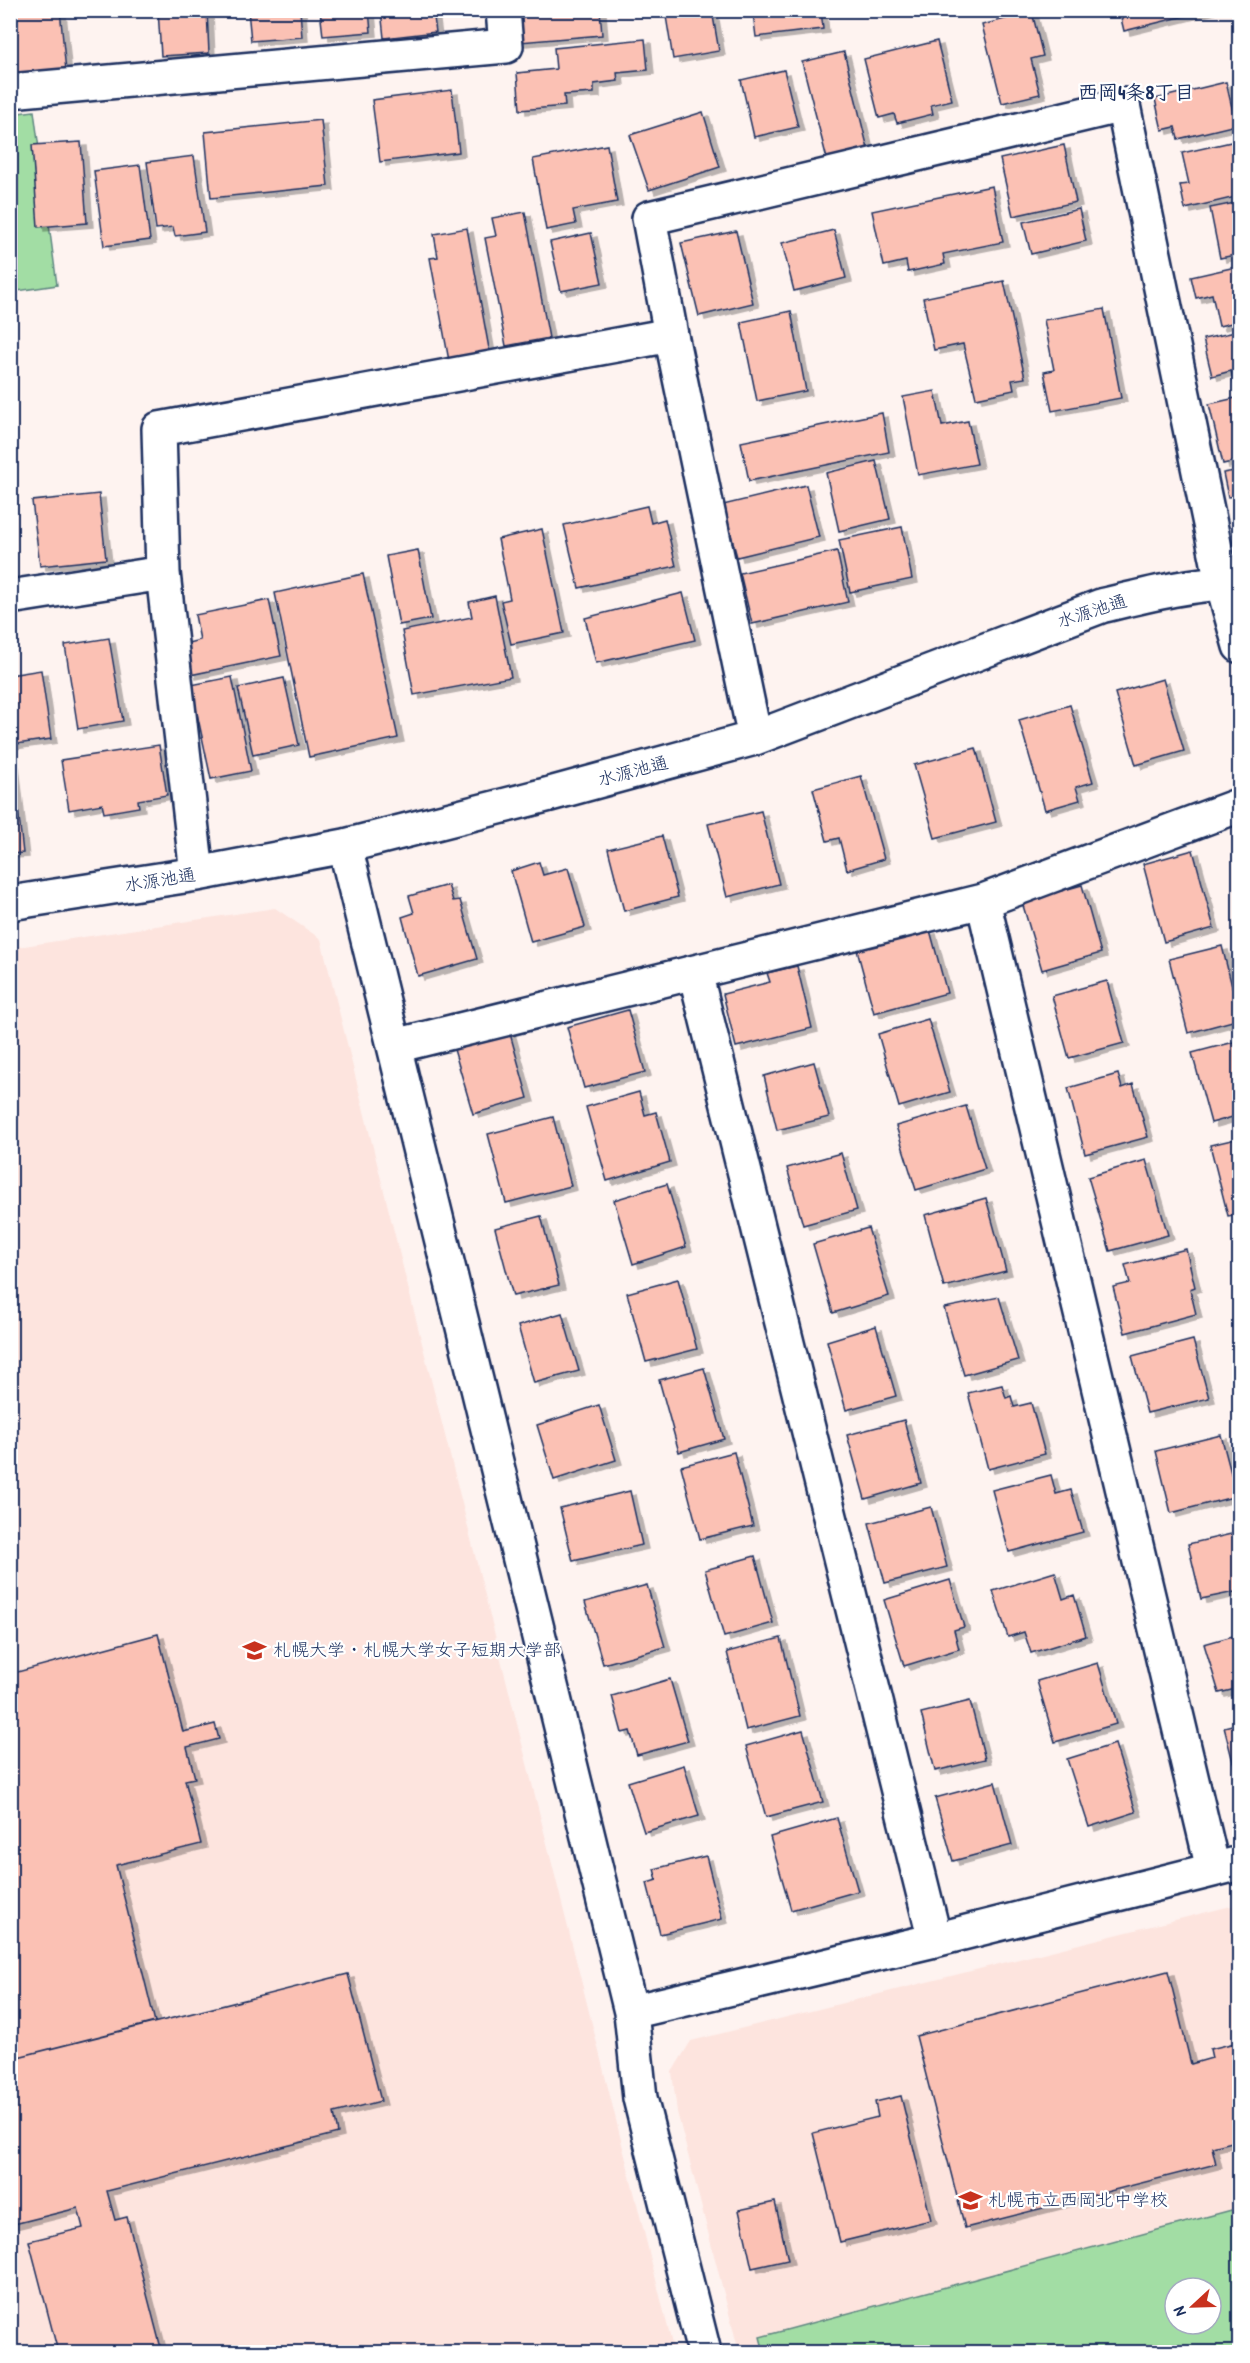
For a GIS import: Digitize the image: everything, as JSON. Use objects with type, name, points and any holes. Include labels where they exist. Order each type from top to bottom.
[{"type":"street","points":[[10,91],[506,46],[503,10]]},
{"type":"street","points":[[755,738],[670,335],[649,218],[1123,105],[1231,582],[1239,646]]},
{"type":"street","points":[[197,874],[163,573],[159,429],[670,335]]},
{"type":"street","points":[[10,597],[163,573]]},
{"type":"street","name":"水源池通","points":[[10,903],[197,874],[345,846],[550,794],[755,738],[1101,606],[1146,594],[1231,582]]},
{"type":"street","points":[[395,1046],[983,901],[1239,805]]},
{"type":"street","points":[[345,846],[631,2012],[640,2098],[704,2352]]},
{"type":"street","points":[[631,2012],[935,1940],[1226,1866],[983,901]]},
{"type":"street","points":[[695,972],[935,1940]]},
{"type":"shaded area","name":"札幌大学・札幌大学女子短期大学部","points":[[275,908],[321,939],[674,2352],[11,2352],[11,948]]},
{"type":"shaded area","name":"札幌市立西岡北中学校","points":[[1239,1904],[1239,2352],[739,2352],[677,2112],[672,2072],[691,2041]]},
{"type":"green space","points":[[34,111],[57,285],[11,292],[10,114]]},
{"type":"green space","points":[[1239,2208],[1239,2352],[764,2352],[760,2337]]},
{"type":"building","points":[[11,10],[60,10],[66,71],[17,76]]},
{"type":"building","points":[[158,10],[207,10],[209,53],[161,56]]},
{"type":"building","points":[[248,10],[300,10],[302,37],[251,41]]},
{"type":"building","points":[[320,10],[369,10],[371,32],[323,36]]},
{"type":"building","points":[[381,10],[433,10],[436,32],[384,38]]},
{"type":"building","points":[[517,10],[600,10],[602,35],[520,42]]},
{"type":"building","points":[[665,10],[712,10],[719,51],[673,59]]},
{"type":"building","points":[[738,10],[821,10],[823,29],[756,37],[753,13],[738,14]]},
{"type":"building","points":[[1119,10],[1209,10],[1124,31]]},
{"type":"building","points":[[1032,12],[1043,56],[1031,59],[1040,94],[1002,103],[982,25]]},
{"type":"building","points":[[645,39],[648,70],[617,73],[618,81],[594,84],[594,93],[564,95],[565,106],[520,110],[517,73],[556,69],[554,48]]},
{"type":"building","points":[[937,41],[952,100],[931,105],[933,114],[897,123],[894,114],[879,118],[864,59]]},
{"type":"building","points":[[844,52],[868,149],[827,159],[802,62]]},
{"type":"building","points":[[784,70],[798,127],[754,137],[741,80]]},
{"type":"building","points":[[1226,82],[1236,125],[1178,139],[1175,127],[1162,130],[1155,99]]},
{"type":"building","points":[[452,90],[459,152],[380,162],[372,100]]},
{"type":"building","points":[[703,112],[720,167],[649,190],[630,135]]},
{"type":"building","points":[[321,120],[328,186],[211,198],[205,132]]},
{"type":"building","points":[[1240,140],[1240,196],[1185,209],[1180,185],[1189,184],[1182,153]]},
{"type":"building","points":[[81,142],[87,223],[38,227],[32,145]]},
{"type":"building","points":[[607,145],[617,202],[573,210],[576,224],[546,230],[533,159]]},
{"type":"building","points":[[1064,145],[1076,202],[1013,216],[1000,159]]},
{"type":"building","points":[[194,156],[205,232],[175,236],[173,227],[156,229],[147,162]]},
{"type":"building","points":[[140,165],[150,240],[104,246],[94,171]]},
{"type":"building","points":[[992,186],[1003,242],[943,254],[945,264],[908,272],[906,261],[884,266],[872,211]]},
{"type":"building","points":[[1240,202],[1240,254],[1220,258],[1210,208]]},
{"type":"building","points":[[1079,209],[1086,241],[1031,254],[1023,222]]},
{"type":"building","points":[[525,212],[549,338],[506,346],[485,238],[496,236],[492,218]]},
{"type":"building","points":[[467,228],[490,354],[449,361],[430,258],[438,257],[434,234]]},
{"type":"building","points":[[834,230],[846,278],[794,291],[782,243]]},
{"type":"building","points":[[736,231],[753,303],[699,316],[681,243]]},
{"type":"building","points":[[591,233],[602,283],[561,291],[550,242]]},
{"type":"building","points":[[1240,266],[1240,321],[1219,326],[1212,294],[1196,298],[1191,277]]},
{"type":"building","points":[[1004,281],[1025,378],[1012,380],[1014,390],[976,398],[963,344],[934,350],[923,298]]},
{"type":"building","points":[[1104,309],[1121,398],[1052,411],[1044,372],[1054,370],[1044,320]]},
{"type":"building","points":[[791,311],[806,391],[757,401],[741,322]]},
{"type":"building","points":[[1240,331],[1240,382],[1234,383],[1231,371],[1212,376],[1203,339]]},
{"type":"building","points":[[935,391],[942,426],[968,421],[977,464],[918,475],[903,397]]},
{"type":"building","points":[[1240,397],[1240,460],[1223,464],[1209,404]]},
{"type":"building","points":[[882,413],[889,452],[749,481],[741,442]]},
{"type":"building","points":[[876,461],[890,519],[839,531],[826,473]]},
{"type":"building","points":[[1240,470],[1240,495],[1228,497],[1223,473]]},
{"type":"building","points":[[806,485],[819,537],[737,557],[723,505]]},
{"type":"building","points":[[99,494],[106,559],[40,566],[32,501]]},
{"type":"building","points":[[647,506],[651,523],[665,519],[676,566],[579,588],[564,525]]},
{"type":"building","points":[[902,527],[912,579],[850,592],[839,540]]},
{"type":"building","points":[[542,529],[564,633],[511,644],[501,601],[510,599],[498,539]]},
{"type":"building","points":[[418,550],[431,619],[399,625],[386,556]]},
{"type":"building","points":[[837,551],[848,602],[752,624],[740,573]]},
{"type":"building","points":[[363,574],[398,738],[309,757],[275,593]]},
{"type":"building","points":[[683,593],[695,640],[596,663],[585,618]]},
{"type":"building","points":[[495,596],[511,677],[414,695],[402,631],[472,617],[469,602]]},
{"type":"building","points":[[269,600],[281,656],[190,675],[184,644],[200,640],[195,615]]},
{"type":"building","points":[[109,638],[123,721],[78,729],[65,645]]},
{"type":"building","points":[[41,670],[51,739],[10,745],[10,675]]},
{"type":"building","points":[[232,677],[251,771],[211,779],[191,685]]},
{"type":"building","points":[[284,678],[299,745],[253,755],[238,688]]},
{"type":"building","points":[[1163,679],[1184,751],[1136,765],[1115,693]]},
{"type":"building","points":[[1070,705],[1093,782],[1076,787],[1080,800],[1045,810],[1019,720]]},
{"type":"building","points":[[159,745],[167,795],[138,800],[139,807],[104,813],[102,804],[69,810],[61,760]]},
{"type":"building","points":[[976,748],[996,822],[935,838],[914,765]]},
{"type":"building","points":[[10,763],[13,763],[23,853],[10,854]]},
{"type":"building","points":[[861,776],[884,859],[847,870],[839,838],[827,841],[813,789]]},
{"type":"building","points":[[761,811],[779,884],[727,897],[708,824]]},
{"type":"building","points":[[662,836],[678,897],[624,911],[608,849]]},
{"type":"building","points":[[1193,850],[1214,928],[1164,942],[1143,864]]},
{"type":"building","points":[[539,862],[543,875],[568,868],[585,927],[531,942],[511,871]]},
{"type":"building","points":[[448,885],[453,901],[460,900],[477,959],[418,976],[402,917],[414,913],[409,896]]},
{"type":"building","points":[[1082,885],[1101,953],[1042,970],[1022,902]]},
{"type":"building","points":[[930,930],[947,993],[874,1013],[857,950]]},
{"type":"building","points":[[1222,946],[1240,1019],[1188,1033],[1169,959]]},
{"type":"building","points":[[797,966],[812,1028],[736,1047],[723,994],[770,982],[767,973]]},
{"type":"building","points":[[1107,981],[1124,1043],[1069,1058],[1052,996]]},
{"type":"building","points":[[628,1010],[645,1072],[584,1088],[567,1027]]},
{"type":"building","points":[[928,1019],[950,1092],[899,1107],[878,1034]]},
{"type":"building","points":[[509,1030],[528,1098],[473,1114],[453,1046]]},
{"type":"building","points":[[1238,1041],[1240,1048],[1240,1115],[1211,1123],[1192,1053]]},
{"type":"building","points":[[814,1062],[829,1117],[777,1130],[764,1076]]},
{"type":"building","points":[[1118,1074],[1122,1088],[1133,1084],[1148,1137],[1085,1154],[1068,1088]]},
{"type":"building","points":[[639,1092],[645,1115],[656,1112],[670,1162],[607,1181],[586,1107]]},
{"type":"building","points":[[966,1106],[985,1169],[916,1190],[896,1126]]},
{"type":"building","points":[[553,1117],[571,1186],[506,1203],[488,1134]]},
{"type":"building","points":[[1240,1138],[1240,1214],[1228,1216],[1210,1145]]},
{"type":"building","points":[[841,1153],[857,1210],[803,1225],[787,1168]]},
{"type":"building","points":[[1146,1160],[1168,1235],[1110,1251],[1088,1177]]},
{"type":"building","points":[[667,1184],[686,1247],[633,1264],[614,1200]]},
{"type":"building","points":[[986,1198],[1006,1271],[944,1287],[925,1215]]},
{"type":"building","points":[[541,1216],[559,1285],[513,1296],[495,1228]]},
{"type":"building","points":[[868,1228],[889,1296],[833,1313],[813,1244]]},
{"type":"building","points":[[1186,1249],[1195,1287],[1190,1289],[1196,1314],[1125,1333],[1113,1287],[1130,1283],[1125,1265]]},
{"type":"building","points":[[678,1279],[697,1349],[646,1362],[627,1293]]},
{"type":"building","points":[[999,1297],[1018,1360],[964,1375],[944,1308]]},
{"type":"building","points":[[562,1313],[579,1371],[534,1383],[518,1326]]},
{"type":"building","points":[[876,1326],[896,1396],[846,1410],[827,1341]]},
{"type":"building","points":[[1193,1340],[1209,1398],[1147,1413],[1132,1356]]},
{"type":"building","points":[[704,1368],[724,1439],[679,1452],[659,1380]]},
{"type":"building","points":[[1002,1385],[1006,1398],[1011,1396],[1014,1407],[1031,1403],[1045,1454],[988,1469],[968,1393]]},
{"type":"building","points":[[599,1405],[616,1460],[554,1480],[537,1425]]},
{"type":"building","points":[[904,1420],[921,1483],[865,1499],[847,1435]]},
{"type":"building","points":[[1221,1435],[1237,1496],[1171,1513],[1156,1451]]},
{"type":"building","points":[[734,1452],[753,1526],[700,1539],[681,1466]]},
{"type":"building","points":[[1051,1475],[1056,1494],[1071,1490],[1083,1532],[1009,1552],[992,1490]]},
{"type":"building","points":[[630,1491],[642,1545],[573,1561],[560,1508]]},
{"type":"building","points":[[931,1507],[947,1567],[885,1583],[869,1523]]},
{"type":"building","points":[[1240,1532],[1240,1591],[1201,1599],[1188,1544]]},
{"type":"building","points":[[755,1556],[773,1623],[724,1637],[705,1570]]},
{"type":"building","points":[[1055,1572],[1063,1599],[1074,1595],[1086,1636],[1031,1653],[1024,1632],[1008,1637],[993,1591]]},
{"type":"building","points":[[950,1580],[964,1627],[954,1630],[959,1649],[904,1666],[884,1600]]},
{"type":"building","points":[[647,1585],[665,1647],[603,1664],[585,1602]]},
{"type":"building","points":[[158,1634],[183,1732],[215,1724],[219,1739],[187,1747],[195,1778],[185,1780],[201,1844],[116,1865],[155,2022],[10,2059],[10,1674]]},
{"type":"building","points":[[1240,1634],[1240,1688],[1219,1693],[1204,1644]]},
{"type":"building","points":[[781,1638],[800,1716],[746,1730],[727,1652]]},
{"type":"building","points":[[1098,1663],[1116,1724],[1055,1742],[1037,1681]]},
{"type":"building","points":[[670,1679],[688,1741],[637,1755],[630,1731],[622,1733],[612,1696]]},
{"type":"building","points":[[970,1701],[985,1759],[935,1771],[921,1713]]},
{"type":"building","points":[[1240,1723],[1240,1789],[1224,1727]]},
{"type":"building","points":[[803,1730],[823,1802],[766,1817],[746,1746]]},
{"type":"building","points":[[1115,1744],[1136,1812],[1089,1827],[1067,1759]]},
{"type":"building","points":[[684,1765],[699,1816],[644,1832],[628,1782]]},
{"type":"building","points":[[995,1782],[1012,1845],[953,1861],[935,1798]]},
{"type":"building","points":[[837,1818],[858,1891],[791,1910],[770,1837]]},
{"type":"building","points":[[706,1856],[722,1919],[660,1934],[647,1883],[657,1880],[654,1869]]},
{"type":"building","points":[[1168,1971],[1191,2064],[1212,2058],[1210,2049],[1235,2043],[1237,2049],[1240,2049],[1240,2140],[1212,2147],[1216,2164],[965,2228],[916,2036]]},
{"type":"building","points":[[348,1974],[381,2101],[334,2113],[338,2133],[107,2191],[115,2220],[127,2217],[162,2352],[58,2352],[29,2241],[83,2228],[78,2208],[10,2225],[10,2059]]},
{"type":"building","points":[[901,2096],[931,2220],[840,2242],[813,2133],[878,2117],[875,2102]]},
{"type":"building","points":[[775,2202],[788,2260],[752,2268],[739,2210]]},
{"type":"place","name":"札幌大学・札幌大学女子短期大学部","points":[[255,1650]]},
{"type":"place","name":"札幌市立西岡北中学校","points":[[970,2200]]},
{"type":"district","name":"西岡4条8丁目","points":[[1136,92]]}]
